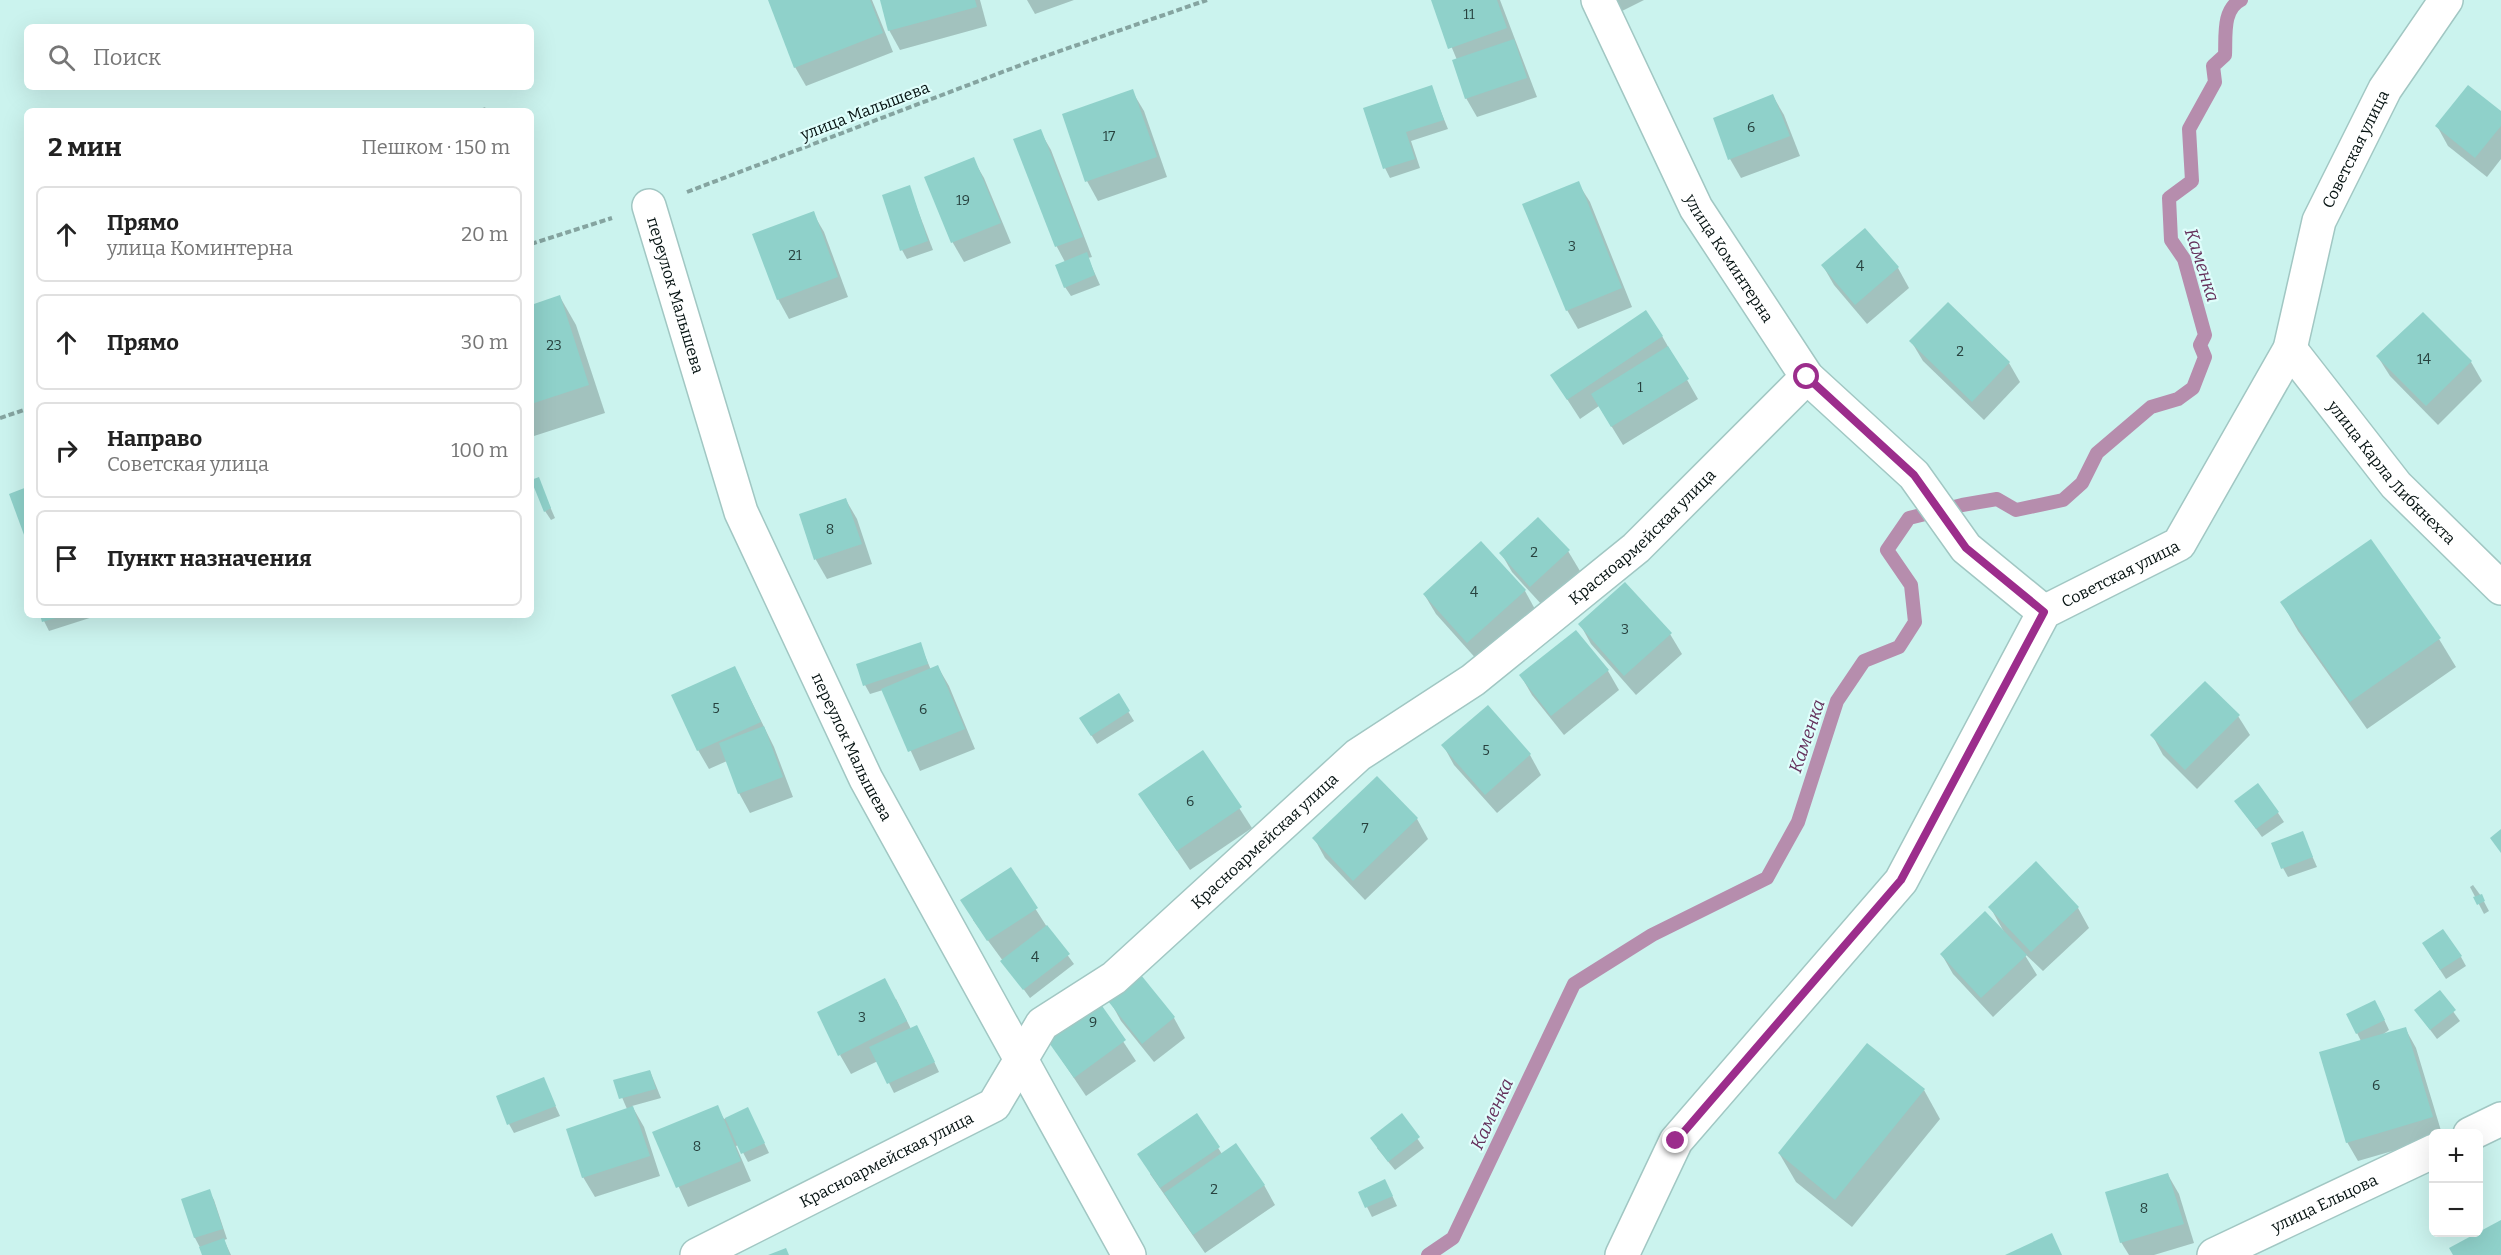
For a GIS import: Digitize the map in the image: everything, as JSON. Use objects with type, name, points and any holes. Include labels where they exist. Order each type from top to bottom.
[{"type":"street","name":"улица Коминтерна","points":[[1598,0],[1696,208],[1807,377],[1914,475],[1966,548],[2044,612]]},
{"type":"street","name":"Советская улица","points":[[1623,1255],[1676,1141],[1901,880],[2044,612],[2179,544],[2290,349],[2319,221],[2385,89],[2446,0]]},
{"type":"street","name":"переулок Малышева","points":[[649,206],[741,512],[866,779],[1129,1255]]},
{"type":"street","name":"улица Карла Либкнехта","points":[[2290,349],[2396,485],[2501,588]]},
{"type":"street","name":"Красноармейская улица","points":[[697,1255],[994,1105],[1023,1060],[1042,1024],[1114,978],[1358,755],[1473,680],[1636,548],[1807,377]]},
{"type":"street","points":[[2480,1129],[2501,1119]]},
{"type":"street","name":"улица Ельцова","points":[[2214,1255],[2429,1153]]},
{"type":"path","name":"улица Малышева","points":[[534,243],[649,206],[1034,60],[1207,0]]},
{"type":"path","points":[[0,418],[24,410]]},
{"type":"building","points":[[768,0],[870,0],[883,33],[794,68]]},
{"type":"building","points":[[880,0],[975,0],[977,7],[888,31]]},
{"type":"building","points":[[1431,0],[1497,0],[1507,28],[1448,49]]},
{"type":"building","points":[[1514,39],[1527,78],[1465,99],[1452,60]]},
{"type":"building","points":[[1432,85],[1444,120],[1406,132],[1415,159],[1383,169],[1363,108]]},
{"type":"building","points":[[2468,85],[2501,111],[2501,126],[2475,158],[2435,126]]},
{"type":"building","points":[[1133,89],[1157,157],[1085,182],[1062,114]]},
{"type":"building","points":[[1773,94],[1790,136],[1728,160],[1713,118]]},
{"type":"building","points":[[1041,129],[1083,237],[1055,247],[1013,139]]},
{"type":"building","points":[[974,157],[1001,223],[951,243],[924,177]]},
{"type":"building","points":[[1579,181],[1622,288],[1566,311],[1522,204]]},
{"type":"building","points":[[910,185],[928,241],[900,251],[882,195]]},
{"type":"building","points":[[814,211],[838,277],[777,300],[752,234]]},
{"type":"building","points":[[1865,228],[1899,267],[1855,305],[1821,265]]},
{"type":"building","points":[[1087,252],[1095,275],[1064,288],[1055,265]]},
{"type":"building","points":[[560,295],[589,385],[534,403],[534,304]]},
{"type":"building","points":[[1948,302],[2010,362],[1972,402],[1909,341]]},
{"type":"building","points":[[1646,310],[1663,336],[1567,400],[1550,375]]},
{"type":"building","points":[[2423,312],[2472,361],[2426,406],[2376,356]]},
{"type":"building","points":[[1668,346],[1689,379],[1611,427],[1591,394]]},
{"type":"building","points":[[539,477],[551,508],[544,512],[534,487],[534,479]]},
{"type":"building","points":[[24,488],[24,535],[9,494]]},
{"type":"building","points":[[846,498],[862,544],[814,560],[799,514]]},
{"type":"building","points":[[1538,517],[1570,550],[1530,587],[1499,553]]},
{"type":"building","points":[[2371,539],[2441,638],[2350,702],[2280,602]]},
{"type":"building","points":[[1481,541],[1526,590],[1467,643],[1423,594]]},
{"type":"building","points":[[1625,582],[1672,633],[1624,676],[1578,624]]},
{"type":"building","points":[[41,618],[56,618],[42,622]]},
{"type":"building","points":[[1576,630],[1609,670],[1551,716],[1519,675]]},
{"type":"building","points":[[921,642],[928,664],[863,686],[856,664]]},
{"type":"building","points":[[938,665],[965,729],[908,752],[881,689]]},
{"type":"building","points":[[735,666],[761,722],[697,751],[671,695]]},
{"type":"building","points":[[2205,681],[2240,715],[2185,770],[2150,735]]},
{"type":"building","points":[[1119,693],[1130,711],[1091,736],[1079,718]]},
{"type":"building","points":[[1488,705],[1531,754],[1485,795],[1441,745]]},
{"type":"building","points":[[764,726],[783,777],[738,794],[719,743]]},
{"type":"building","points":[[1203,750],[1242,807],[1177,851],[1138,794]]},
{"type":"building","points":[[1377,776],[1418,818],[1353,881],[1312,838]]},
{"type":"building","points":[[2258,783],[2279,812],[2256,829],[2234,801]]},
{"type":"building","points":[[2501,829],[2501,853],[2490,838]]},
{"type":"building","points":[[2303,831],[2313,857],[2281,869],[2271,843]]},
{"type":"building","points":[[2036,861],[2079,907],[2031,952],[1988,907]]},
{"type":"building","points":[[1011,867],[1038,908],[987,941],[960,900]]},
{"type":"building","points":[[2482,894],[2485,901],[2477,905],[2473,897]]},
{"type":"building","points":[[1985,911],[2027,955],[1981,998],[1940,954]]},
{"type":"building","points":[[1047,925],[1070,954],[1023,990],[1000,961]]},
{"type":"building","points":[[2443,929],[2462,956],[2440,970],[2422,943]]},
{"type":"building","points":[[1141,975],[1175,1017],[1142,1044],[1108,1001]]},
{"type":"building","points":[[885,978],[907,1021],[838,1056],[817,1012]]},
{"type":"building","points":[[2440,990],[2456,1010],[2430,1030],[2414,1010]]},
{"type":"building","points":[[2375,1000],[2385,1020],[2356,1034],[2346,1014]]},
{"type":"building","points":[[1100,1003],[1126,1040],[1074,1078],[1047,1040]]},
{"type":"building","points":[[917,1025],[935,1062],[887,1084],[869,1047]]},
{"type":"building","points":[[2406,1027],[2433,1117],[2346,1143],[2319,1052]]},
{"type":"building","points":[[1867,1043],[1925,1089],[1835,1200],[1778,1153]]},
{"type":"building","points":[[650,1070],[656,1089],[619,1099],[613,1080]]},
{"type":"building","points":[[544,1077],[556,1106],[507,1125],[496,1096]]},
{"type":"building","points":[[718,1105],[741,1161],[676,1188],[652,1132]]},
{"type":"building","points":[[633,1106],[650,1156],[582,1178],[566,1129]]},
{"type":"building","points":[[748,1107],[765,1143],[741,1154],[725,1118]]},
{"type":"building","points":[[1197,1113],[1220,1147],[1160,1188],[1137,1154]]},
{"type":"building","points":[[1402,1113],[1420,1137],[1388,1162],[1370,1138]]},
{"type":"building","points":[[1236,1143],[1265,1185],[1193,1235],[1164,1193]]},
{"type":"building","points":[[2168,1173],[2184,1224],[2120,1243],[2105,1192]]},
{"type":"building","points":[[1385,1179],[1393,1196],[1365,1208],[1358,1192]]},
{"type":"building","points":[[210,1189],[223,1229],[194,1238],[181,1199]]},
{"type":"building","points":[[2501,1220],[2501,1255],[2453,1255],[2449,1248],[2469,1237],[2483,1237],[2483,1230]]},
{"type":"building","points":[[2052,1233],[2062,1255],[2005,1255]]},
{"type":"building","points":[[224,1238],[230,1255],[202,1255],[199,1247]]},
{"type":"building","points":[[786,1248],[789,1255],[768,1255]]},
{"type":"waterway","name":"Каменка","points":[[1428,1255],[1453,1238],[1574,984],[1652,935],[1767,878],[1798,822],[1837,701],[1864,661],[1899,647],[1915,622],[1911,585],[1887,550],[1909,518],[1997,499],[2016,510],[2063,500],[2082,483],[2097,453],[2151,407],[2178,399],[2193,388],[2205,357],[2200,345],[2205,335],[2184,259],[2171,240],[2169,198],[2192,181],[2189,129],[2215,82],[2213,66],[2225,55],[2225,32],[2228,17],[2235,4],[2241,0]]},
{"type":"route","points":[[1676,1141],[1901,880],[2044,612],[1966,548],[1914,475],[1807,377]]}]
